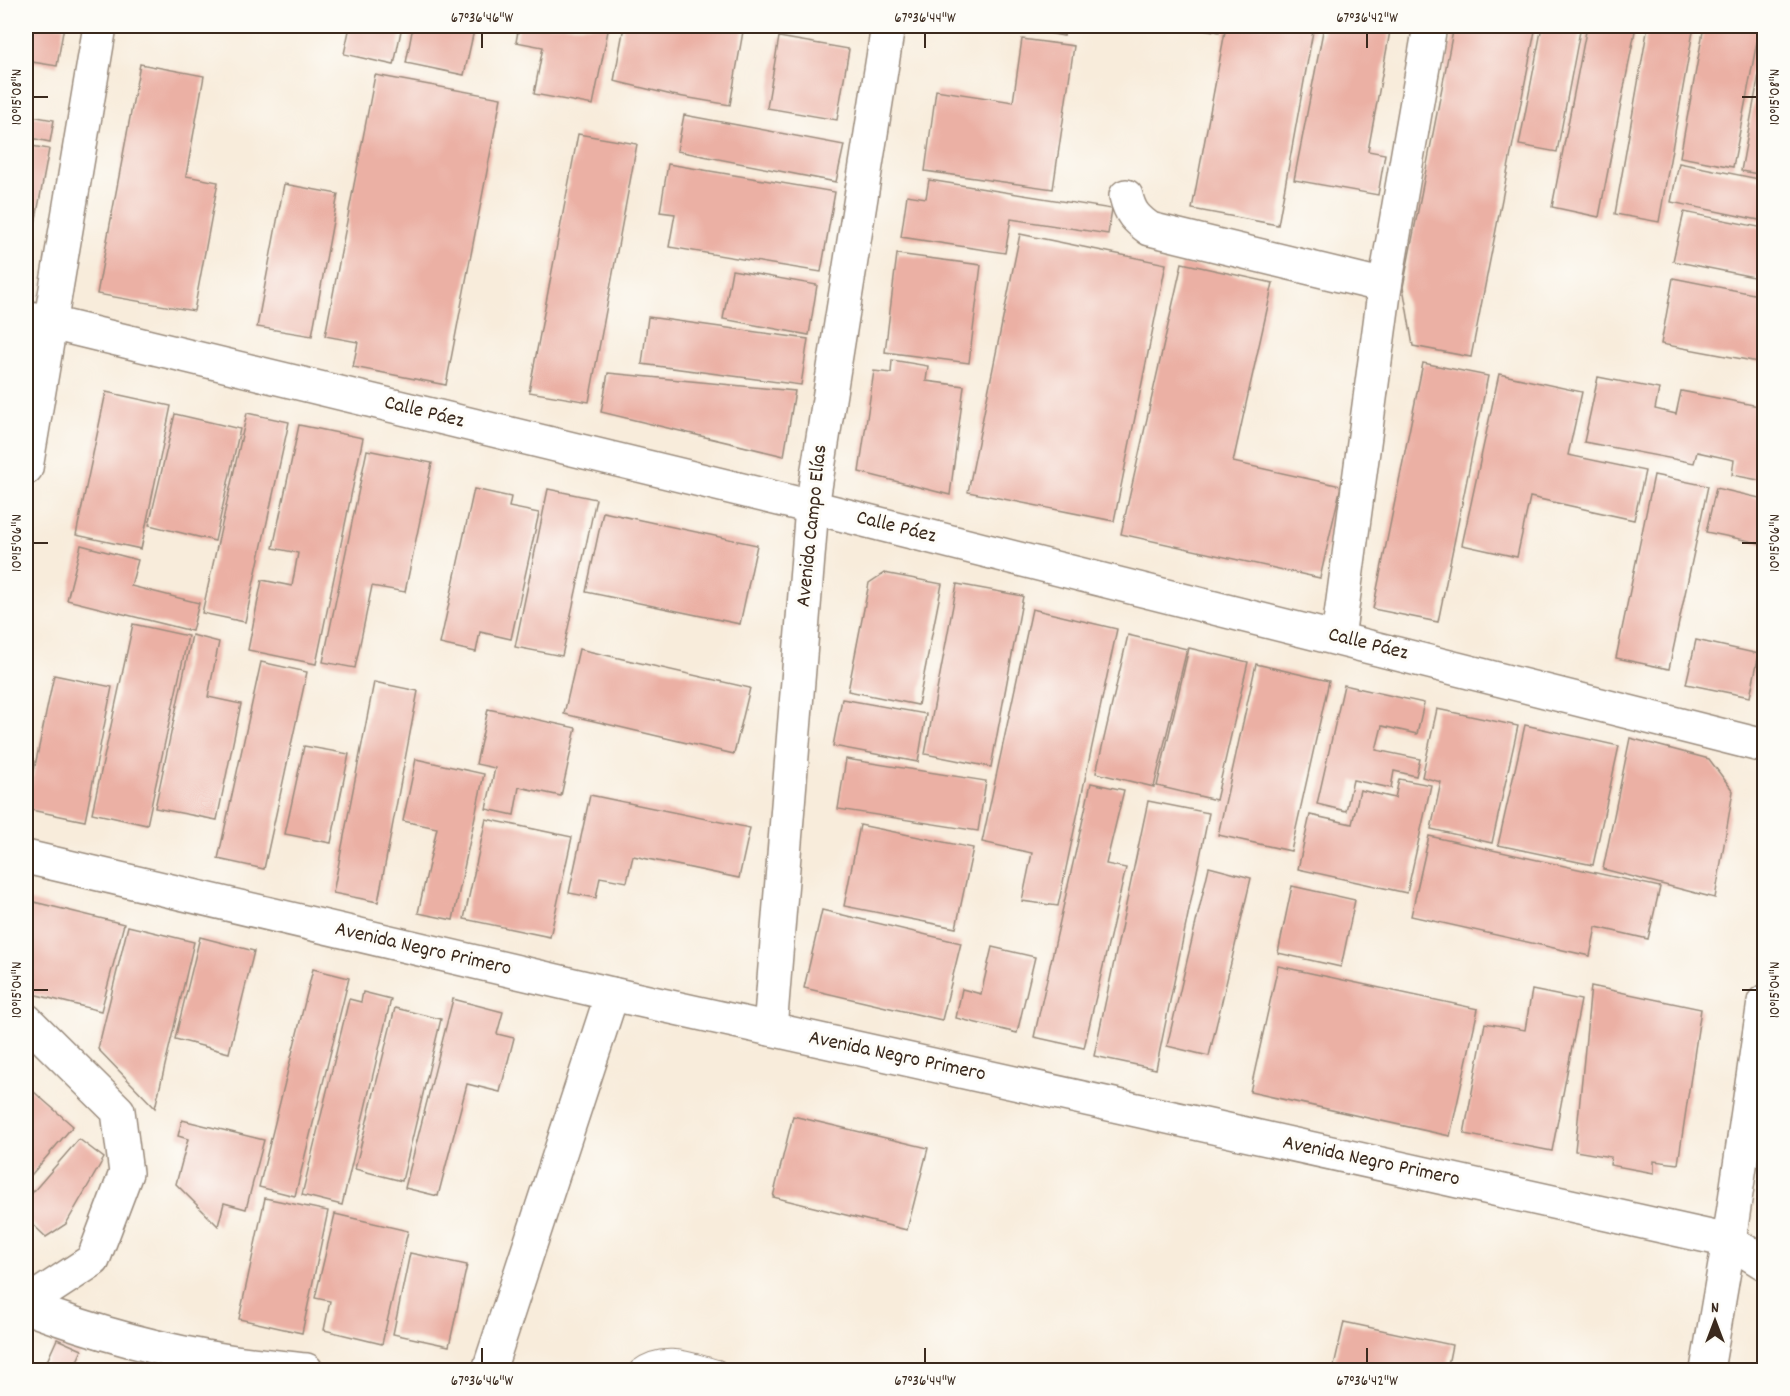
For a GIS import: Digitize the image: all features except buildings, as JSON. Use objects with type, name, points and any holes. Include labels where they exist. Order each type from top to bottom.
[{"type":"street","points":[[26,468],[38,320],[100,26]]},
{"type":"street","name":"Avenida Campo Elías","points":[[770,1029],[812,507],[888,26]]},
{"type":"street","points":[[1338,638],[1385,286],[1430,26]]},
{"type":"street","points":[[1125,196],[1134,218],[1150,229],[1385,286]]},
{"type":"street","name":"Calle Páez","points":[[38,320],[812,507],[1764,746]]},
{"type":"street","name":"Avenida Negro Primero","points":[[26,857],[612,994],[1729,1241],[1764,1263]]},
{"type":"street","points":[[489,1371],[612,994]]},
{"type":"street","points":[[1707,1371],[1729,1241],[1764,1002]]},
{"type":"street","points":[[26,1020],[118,1111],[126,1173],[93,1260],[26,1306]]},
{"type":"street","points":[[26,1306],[74,1325],[142,1343],[227,1361],[306,1371]]},
{"type":"lane","points":[[639,1371],[648,1363],[664,1359],[677,1359],[717,1371]]}]
